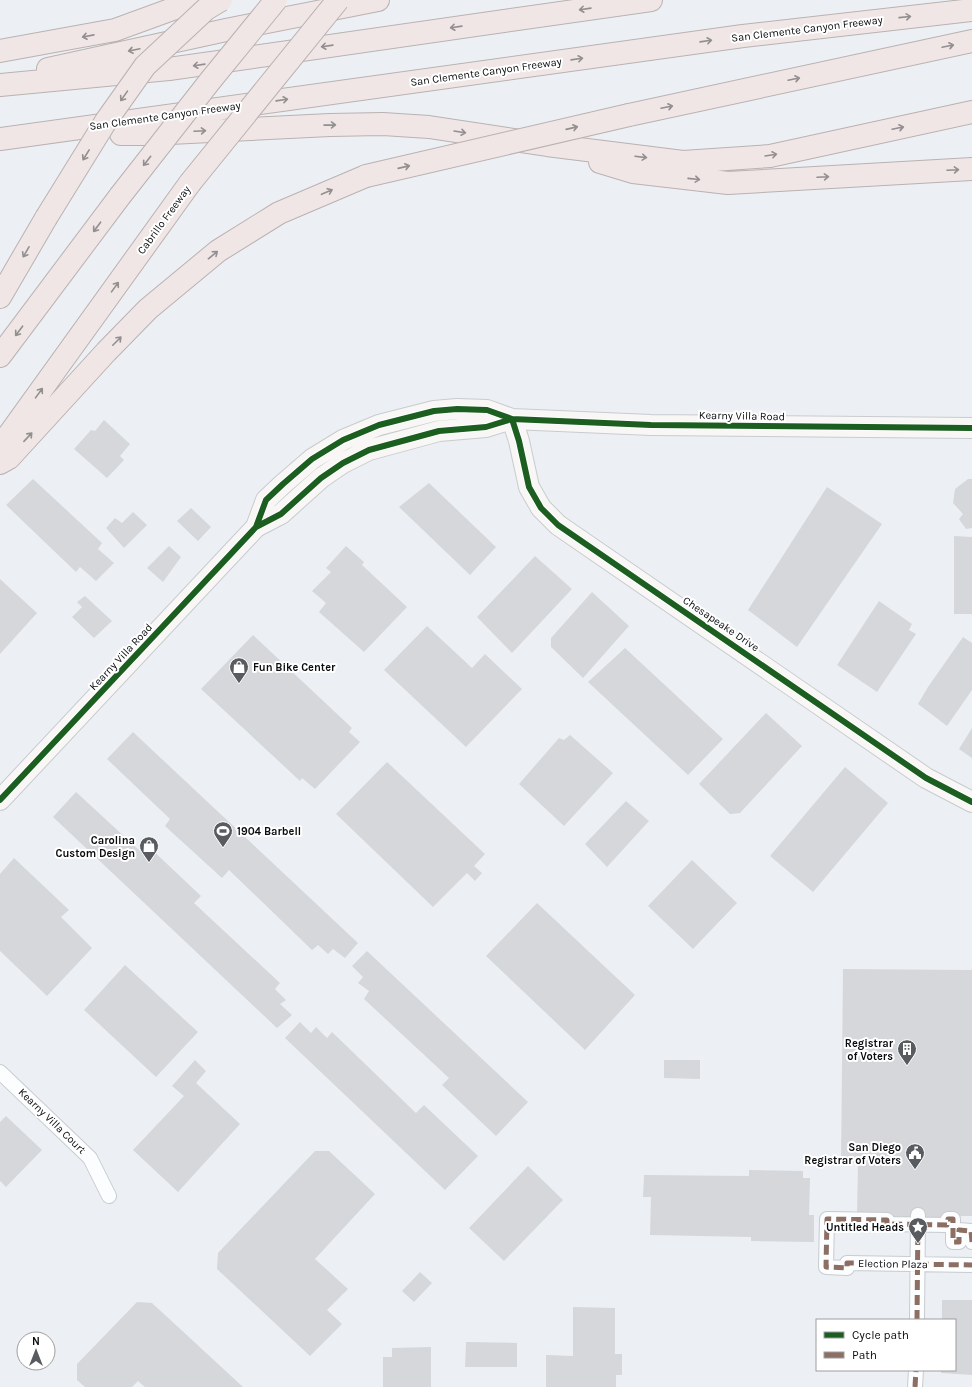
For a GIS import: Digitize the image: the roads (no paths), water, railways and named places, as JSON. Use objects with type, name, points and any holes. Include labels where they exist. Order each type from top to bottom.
[{"type":"highway","points":[[0,52],[116,30],[181,6],[190,0]]},
{"type":"highway","points":[[0,297],[46,218],[106,121],[145,66],[206,9],[220,0]]},
{"type":"highway","points":[[0,356],[120,196],[276,0]]},
{"type":"highway","name":"Cabrillo Freeway","points":[[0,447],[190,183],[338,0]]},
{"type":"highway","points":[[2,85],[35,72],[233,29],[378,0]]},
{"type":"highway","points":[[2,85],[169,69],[651,0]]},
{"type":"highway","name":"San Clemente Canyon Freeway","points":[[0,139],[743,36],[972,10]]},
{"type":"highway","points":[[0,463],[9,458],[106,352],[148,309],[218,251],[279,213],[366,176],[629,115],[972,41]]},
{"type":"highway","points":[[36,134],[150,134],[330,124],[383,124],[429,127],[547,145],[683,162],[770,156],[972,112]]},
{"type":"highway","points":[[547,145],[633,172],[728,183],[972,169]]},
{"type":"main road","name":"Kearny Villa Road","points":[[0,800],[256,527],[281,514],[321,478],[343,463],[369,450],[439,431],[486,426],[512,419],[651,424],[972,428]]},
{"type":"main road","name":"Chesapeake Drive","points":[[512,419],[519,441],[529,487],[541,508],[558,525],[911,766],[926,778],[972,802]]},
{"type":"street","name":"Kearny Villa Court","points":[[0,1072],[90,1158],[109,1196]]},
{"type":"street","name":"Election Plaza","points":[[972,1242],[971,1231],[959,1230],[958,1242],[953,1242],[953,1219],[948,1219],[948,1225],[917,1220],[887,1224],[887,1220],[827,1220],[826,1267],[848,1268],[848,1263],[972,1265]]},
{"type":"street","points":[[917,1220],[917,1319]]},
{"type":"street","points":[[915,1387],[916,1371]]},
{"type":"place","name":"Fun Bike Center","points":[[239,684]]},
{"type":"place","name":"1904 Barbell","points":[[223,848]]},
{"type":"place","name":"Carolina Custom Design","points":[[149,863]]},
{"type":"place","name":"Registrar of Voters","points":[[907,1066]]},
{"type":"place","name":"San Diego Registrar of Voters","points":[[915,1170]]},
{"type":"place","name":"Untitled Heads","points":[[918,1244]]}]
